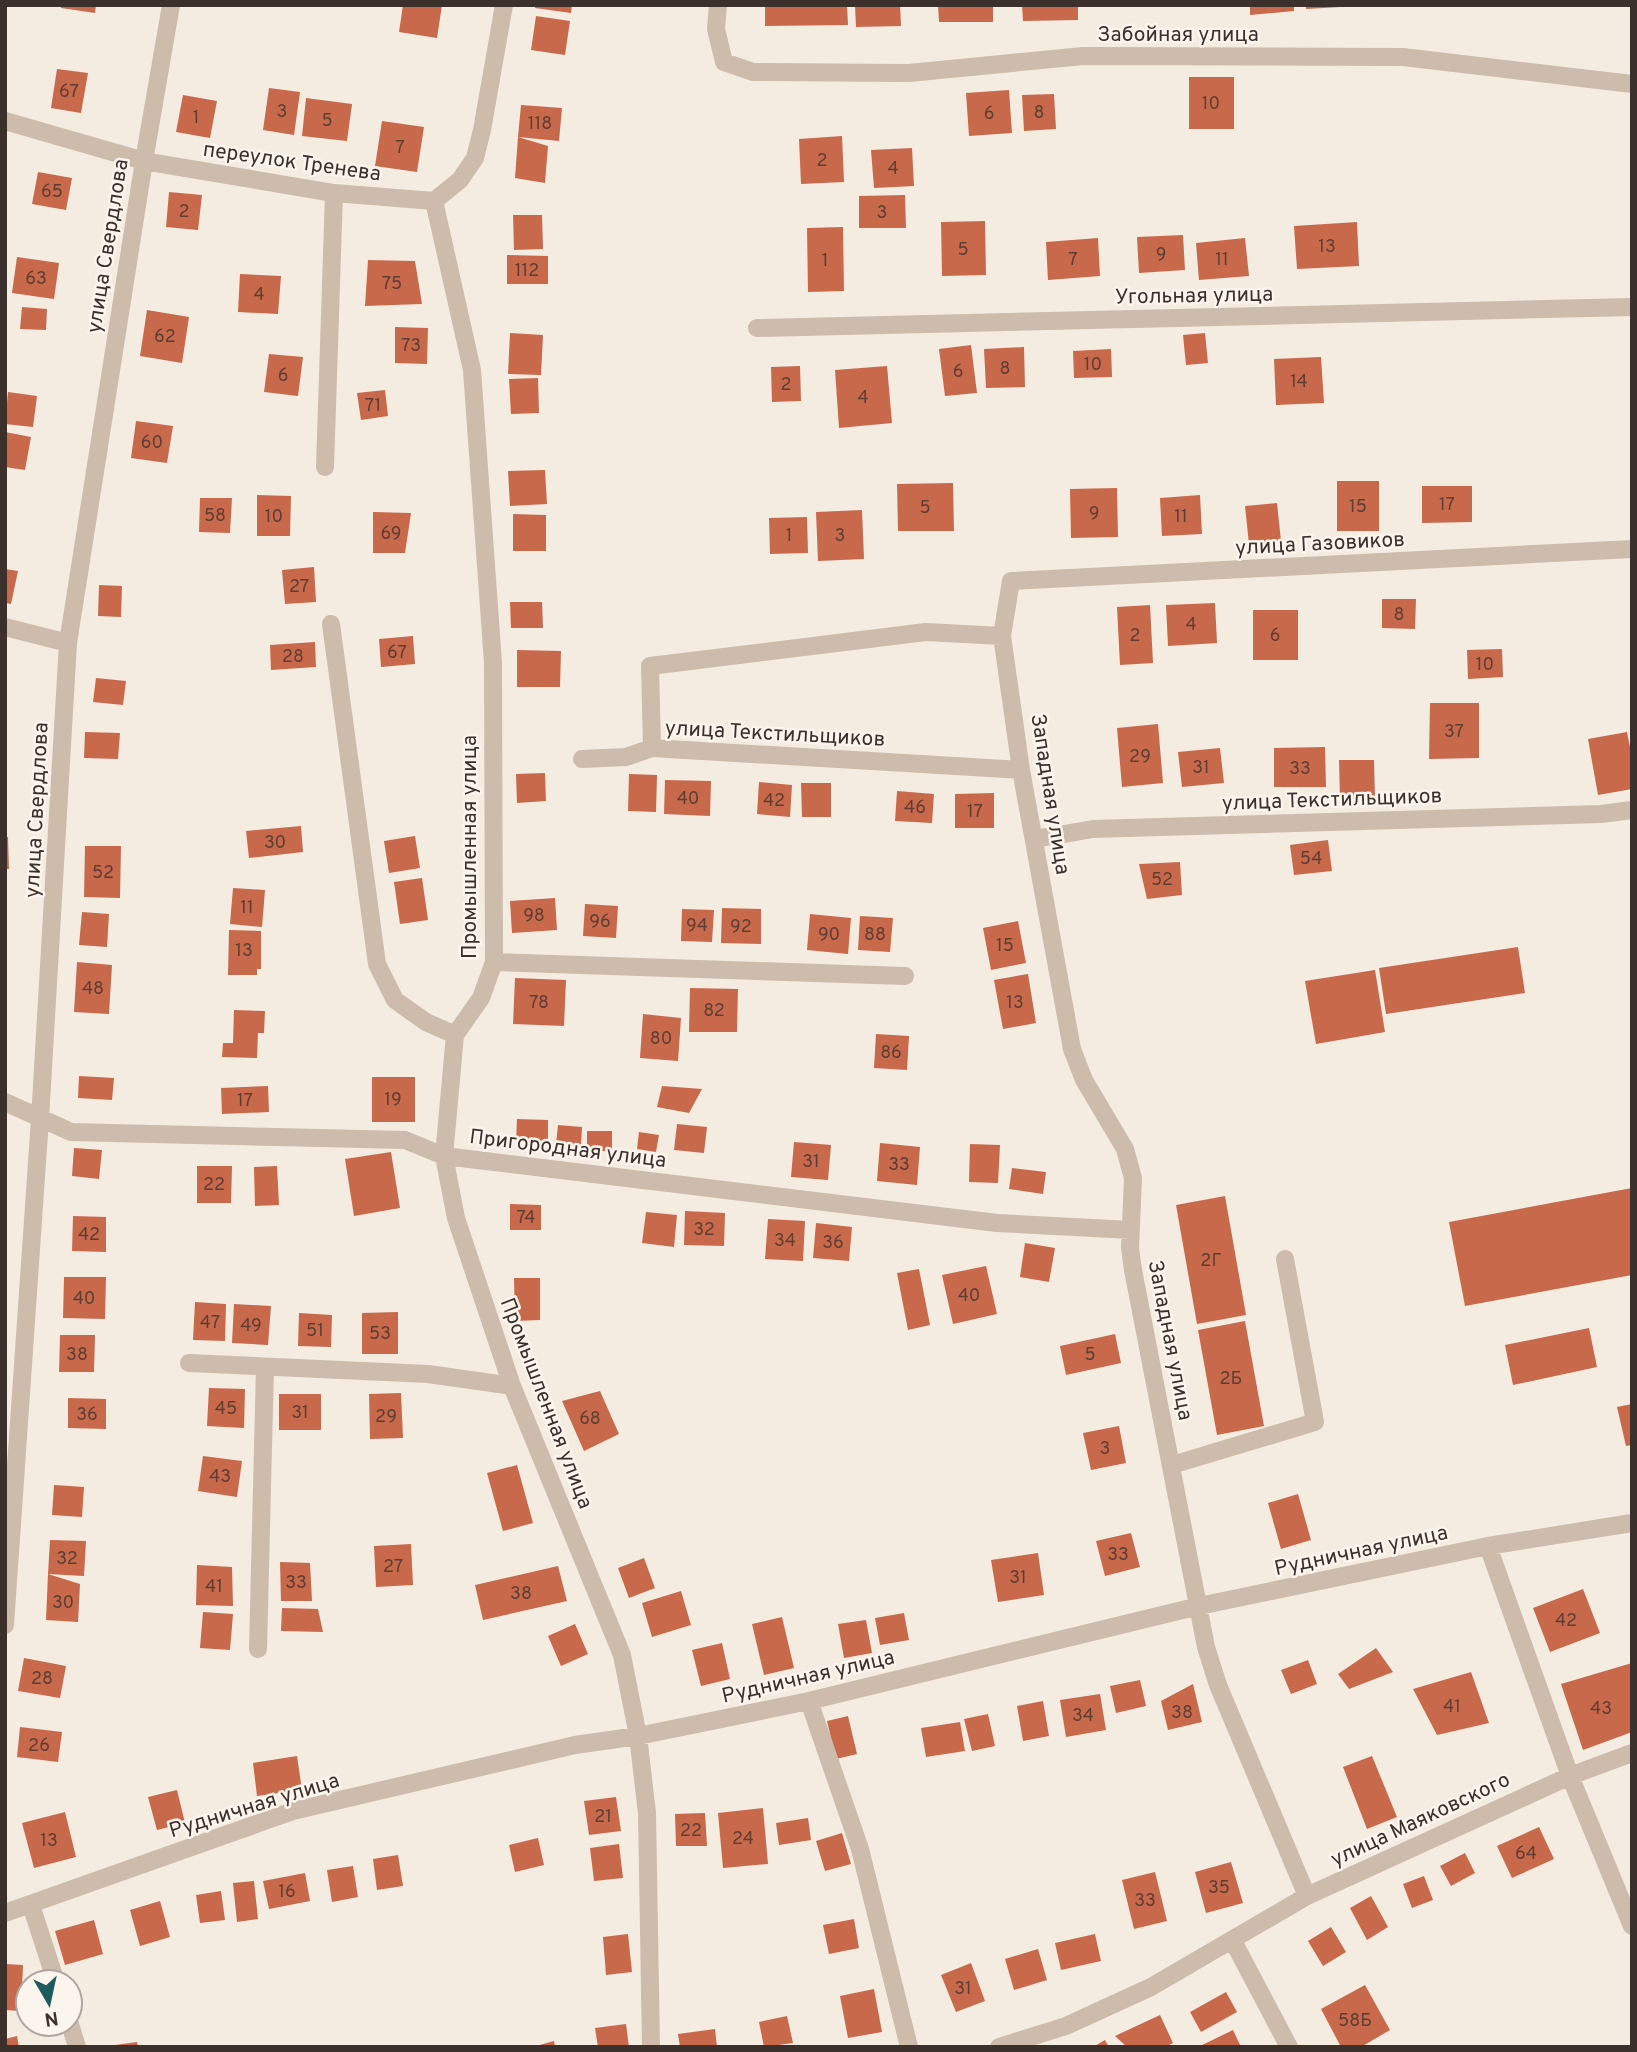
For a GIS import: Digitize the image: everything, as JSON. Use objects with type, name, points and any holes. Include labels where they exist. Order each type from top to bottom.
[{"type":"street","name":"улица Свердлова","points":[[5,1625],[40,1119],[68,643],[171,5]]},
{"type":"street","points":[[434,201],[460,180],[475,158],[504,5]]},
{"type":"street","name":"Забойная улица","points":[[718,5],[716,29],[724,62],[753,72],[909,74],[1083,56],[1403,57],[1632,84]]},
{"type":"street","name":"переулок Тренева","points":[[5,121],[144,161],[334,194],[434,201]]},
{"type":"street","points":[[325,467],[334,194]]},
{"type":"street","name":"Промышленная улица","points":[[434,201],[472,370],[493,663],[494,962],[481,998],[455,1035],[444,1156],[456,1218],[512,1386],[622,1655],[638,1736],[647,1814],[651,2047]]},
{"type":"street","name":"Угольная улица","points":[[757,328],[1632,307]]},
{"type":"street","name":"улица Газовиков","points":[[1011,581],[1632,550]]},
{"type":"street","name":"Западная улица","points":[[1011,581],[1002,636],[1021,770],[1072,1049],[1084,1080],[1125,1149],[1133,1178],[1133,1269],[1206,1647],[1218,1685],[1307,1896]]},
{"type":"street","points":[[331,624],[377,964],[395,1000],[426,1022],[455,1035]]},
{"type":"street","points":[[5,627],[68,643]]},
{"type":"street","points":[[652,748],[650,666],[926,632],[1002,636]]},
{"type":"street","name":"улица Текстильщиков","points":[[582,759],[626,757],[652,748],[1021,770]]},
{"type":"street","name":"улица Текстильщиков","points":[[1035,839],[1093,829],[1601,814],[1632,810]]},
{"type":"street","points":[[494,962],[905,975]]},
{"type":"street","name":"Пригородная улица","points":[[5,1102],[71,1132],[405,1140],[444,1156],[997,1223],[1131,1230]]},
{"type":"street","points":[[1171,1465],[1315,1422],[1285,1259]]},
{"type":"street","points":[[189,1363],[428,1374],[512,1386]]},
{"type":"street","points":[[258,1649],[265,1367]]},
{"type":"street","name":"Рудничная улица","points":[[5,1913],[293,1811],[575,1745],[638,1736],[809,1701],[1199,1606],[1488,1546],[1632,1523]]},
{"type":"street","points":[[1488,1546],[1570,1776],[1632,1926]]},
{"type":"street","points":[[809,1701],[860,1849],[909,2047]]},
{"type":"street","name":"улица Маяковского","points":[[999,2047],[1066,2026],[1151,1987],[1307,1896],[1570,1776],[1632,1753]]},
{"type":"street","points":[[31,1905],[51,1968]]},
{"type":"street","points":[[1233,1941],[1289,2047]]},
{"type":"building","points":[[61,5],[96,5],[95,13],[61,8]]},
{"type":"building","points":[[403,5],[442,5],[437,38],[399,32]]},
{"type":"building","points":[[536,5],[572,5],[571,13],[535,8]]},
{"type":"building","points":[[765,5],[847,5],[848,25],[765,26]]},
{"type":"building","points":[[855,5],[900,5],[901,26],[856,27]]},
{"type":"building","points":[[938,5],[993,5],[993,22],[939,22]]},
{"type":"building","points":[[1022,5],[1078,5],[1078,20],[1023,21]]},
{"type":"building","points":[[1250,5],[1294,5],[1294,11],[1250,15]]},
{"type":"building","points":[[1306,5],[1341,5],[1341,7],[1306,9]]},
{"type":"building","points":[[536,16],[570,21],[565,55],[531,50]]},
{"type":"building","points":[[57,69],[88,73],[81,113],[51,108]]},
{"type":"building","points":[[1189,77],[1234,77],[1234,129],[1189,129]]},
{"type":"building","points":[[269,88],[300,92],[294,135],[263,130]]},
{"type":"building","points":[[1009,90],[1012,133],[969,136],[966,93]]},
{"type":"building","points":[[1054,94],[1056,129],[1024,131],[1022,95]]},
{"type":"building","points":[[183,95],[217,101],[210,138],[176,132]]},
{"type":"building","points":[[306,98],[352,104],[347,141],[302,136]]},
{"type":"building","points":[[521,105],[562,108],[559,141],[518,137]]},
{"type":"building","points":[[382,121],[424,127],[417,172],[375,166]]},
{"type":"building","points":[[842,136],[844,182],[801,184],[799,139]]},
{"type":"building","points":[[518,137],[548,146],[545,183],[515,178]]},
{"type":"building","points":[[912,148],[914,186],[874,188],[871,150]]},
{"type":"building","points":[[38,172],[72,178],[66,210],[32,204]]},
{"type":"building","points":[[169,192],[202,195],[198,230],[166,227]]},
{"type":"building","points":[[905,195],[906,228],[859,228],[859,196]]},
{"type":"building","points":[[513,215],[542,215],[543,249],[514,250]]},
{"type":"building","points":[[985,221],[986,275],[942,276],[941,222]]},
{"type":"building","points":[[1357,222],[1359,266],[1297,269],[1294,226]]},
{"type":"building","points":[[843,227],[844,291],[808,292],[807,228]]},
{"type":"building","points":[[1183,235],[1185,270],[1139,273],[1137,237]]},
{"type":"building","points":[[1098,238],[1100,276],[1048,280],[1046,242]]},
{"type":"building","points":[[1245,238],[1249,276],[1199,280],[1196,243]]},
{"type":"building","points":[[507,255],[548,256],[548,284],[507,284]]},
{"type":"building","points":[[17,257],[59,263],[54,299],[12,293]]},
{"type":"building","points":[[368,260],[415,261],[422,304],[365,306]]},
{"type":"building","points":[[240,274],[281,276],[278,314],[238,312]]},
{"type":"building","points":[[22,307],[47,309],[46,330],[20,329]]},
{"type":"building","points":[[147,310],[189,317],[182,363],[140,356]]},
{"type":"building","points":[[395,327],[428,328],[427,364],[395,363]]},
{"type":"building","points":[[510,333],[543,335],[541,375],[508,374]]},
{"type":"building","points":[[1205,333],[1208,363],[1186,365],[1183,335]]},
{"type":"building","points":[[971,345],[977,393],[945,396],[939,349]]},
{"type":"building","points":[[1024,347],[1025,387],[986,388],[984,349]]},
{"type":"building","points":[[1111,349],[1112,377],[1074,378],[1073,351]]},
{"type":"building","points":[[269,354],[303,357],[298,396],[264,392]]},
{"type":"building","points":[[1321,357],[1324,403],[1276,405],[1274,359]]},
{"type":"building","points":[[800,366],[801,401],[772,402],[771,367]]},
{"type":"building","points":[[887,366],[892,423],[839,428],[835,370]]},
{"type":"building","points":[[538,378],[539,413],[511,414],[509,379]]},
{"type":"building","points":[[385,390],[388,416],[361,420],[357,393]]},
{"type":"building","points":[[8,392],[37,396],[33,427],[5,424]]},
{"type":"building","points":[[136,421],[173,426],[167,463],[131,458]]},
{"type":"building","points":[[5,432],[31,437],[25,470],[5,467]]},
{"type":"building","points":[[545,470],[547,504],[510,506],[508,471]]},
{"type":"building","points":[[1337,481],[1379,481],[1379,531],[1337,531]]},
{"type":"building","points":[[953,483],[954,531],[898,531],[897,484]]},
{"type":"building","points":[[1422,486],[1472,486],[1472,522],[1422,523]]},
{"type":"building","points":[[1117,488],[1118,537],[1071,538],[1070,489]]},
{"type":"building","points":[[257,495],[291,496],[290,536],[257,536]]},
{"type":"building","points":[[1200,495],[1202,534],[1162,536],[1160,498]]},
{"type":"building","points":[[200,498],[232,498],[230,533],[199,532]]},
{"type":"building","points":[[1277,503],[1281,541],[1249,544],[1245,506]]},
{"type":"building","points":[[862,510],[864,559],[818,561],[816,512]]},
{"type":"building","points":[[373,512],[411,513],[405,553],[373,553]]},
{"type":"building","points":[[513,514],[546,515],[546,551],[513,551]]},
{"type":"building","points":[[807,517],[808,553],[770,554],[769,518]]},
{"type":"building","points":[[314,567],[316,602],[285,604],[282,570]]},
{"type":"building","points":[[5,569],[18,571],[11,604],[5,603]]},
{"type":"building","points":[[99,585],[122,586],[121,617],[98,616]]},
{"type":"building","points":[[1382,599],[1416,599],[1415,629],[1382,628]]},
{"type":"building","points":[[510,602],[542,602],[543,628],[511,628]]},
{"type":"building","points":[[1215,603],[1217,643],[1168,646],[1166,605]]},
{"type":"building","points":[[1150,605],[1153,663],[1120,665],[1117,607]]},
{"type":"building","points":[[1253,610],[1298,610],[1298,660],[1253,660]]},
{"type":"building","points":[[413,636],[415,664],[381,667],[379,639]]},
{"type":"building","points":[[315,642],[316,667],[271,670],[270,645]]},
{"type":"building","points":[[1502,649],[1503,677],[1468,679],[1467,650]]},
{"type":"building","points":[[517,650],[561,651],[560,687],[517,687]]},
{"type":"building","points":[[96,678],[126,681],[123,705],[93,702]]},
{"type":"building","points":[[1430,703],[1479,703],[1479,758],[1429,759]]},
{"type":"building","points":[[1158,724],[1163,783],[1122,787],[1117,728]]},
{"type":"building","points":[[85,732],[120,733],[118,759],[84,758]]},
{"type":"building","points":[[1627,732],[1632,757],[1632,789],[1598,795],[1588,739]]},
{"type":"building","points":[[1325,747],[1326,787],[1274,787],[1274,748]]},
{"type":"building","points":[[1220,748],[1224,783],[1182,787],[1178,752]]},
{"type":"building","points":[[1339,760],[1374,760],[1375,799],[1340,800]]},
{"type":"building","points":[[545,773],[546,801],[517,803],[516,774]]},
{"type":"building","points":[[629,774],[657,775],[656,812],[628,811]]},
{"type":"building","points":[[665,780],[711,781],[710,816],[664,814]]},
{"type":"building","points":[[759,782],[792,785],[790,817],[757,814]]},
{"type":"building","points":[[801,783],[831,783],[831,817],[802,817]]},
{"type":"building","points":[[897,791],[934,794],[932,823],[895,821]]},
{"type":"building","points":[[994,793],[994,828],[955,828],[955,794]]},
{"type":"building","points":[[301,826],[303,852],[249,858],[246,831]]},
{"type":"building","points":[[415,836],[420,868],[389,873],[384,841]]},
{"type":"building","points":[[5,837],[8,837],[9,869],[5,869]]},
{"type":"building","points":[[1328,840],[1332,871],[1294,875],[1290,845]]},
{"type":"building","points":[[85,846],[121,846],[120,898],[84,897]]},
{"type":"building","points":[[1180,862],[1182,895],[1147,899],[1139,864]]},
{"type":"building","points":[[422,878],[428,920],[400,924],[394,882]]},
{"type":"building","points":[[233,888],[265,890],[262,927],[230,924]]},
{"type":"building","points":[[555,898],[557,930],[512,933],[510,901]]},
{"type":"building","points":[[585,904],[618,906],[616,938],[583,936]]},
{"type":"building","points":[[722,908],[761,909],[761,944],[721,943]]},
{"type":"building","points":[[682,909],[714,910],[712,942],[681,941]]},
{"type":"building","points":[[82,912],[109,914],[107,947],[79,945]]},
{"type":"building","points":[[810,914],[851,918],[848,954],[807,950]]},
{"type":"building","points":[[860,916],[893,918],[890,952],[858,950]]},
{"type":"building","points":[[1018,921],[1026,963],[991,970],[983,928]]},
{"type":"building","points":[[229,930],[261,931],[261,969],[257,969],[257,975],[228,975]]},
{"type":"building","points":[[1518,947],[1525,993],[1386,1014],[1379,968]]},
{"type":"building","points":[[77,962],[112,965],[109,1014],[74,1012]]},
{"type":"building","points":[[1375,970],[1385,1032],[1316,1044],[1305,981]]},
{"type":"building","points":[[1028,974],[1036,1023],[1003,1029],[994,980]]},
{"type":"building","points":[[515,978],[566,980],[564,1026],[513,1024]]},
{"type":"building","points":[[690,988],[738,989],[737,1032],[689,1032]]},
{"type":"building","points":[[234,1010],[265,1011],[264,1033],[258,1033],[257,1058],[222,1057],[223,1043],[233,1043]]},
{"type":"building","points":[[643,1014],[681,1018],[678,1061],[640,1058]]},
{"type":"building","points":[[876,1034],[909,1036],[907,1070],[874,1068]]},
{"type":"building","points":[[79,1076],[114,1078],[112,1100],[78,1098]]},
{"type":"building","points":[[372,1077],[415,1077],[415,1122],[372,1122]]},
{"type":"building","points":[[268,1086],[269,1112],[222,1114],[221,1088]]},
{"type":"building","points":[[662,1086],[702,1089],[689,1113],[657,1107]]},
{"type":"building","points":[[517,1119],[548,1120],[548,1144],[516,1142]]},
{"type":"building","points":[[677,1124],[707,1127],[704,1153],[674,1150]]},
{"type":"building","points":[[558,1125],[582,1127],[581,1146],[556,1144]]},
{"type":"building","points":[[587,1131],[612,1131],[612,1151],[587,1151]]},
{"type":"building","points":[[639,1132],[659,1135],[656,1152],[637,1149]]},
{"type":"building","points":[[794,1142],[831,1145],[828,1180],[791,1177]]},
{"type":"building","points":[[880,1143],[920,1147],[917,1185],[877,1181]]},
{"type":"building","points":[[970,1144],[1000,1145],[998,1183],[969,1182]]},
{"type":"building","points":[[74,1148],[102,1150],[99,1179],[72,1176]]},
{"type":"building","points":[[391,1152],[400,1208],[354,1216],[345,1159]]},
{"type":"building","points":[[197,1166],[232,1166],[231,1203],[197,1203]]},
{"type":"building","points":[[277,1166],[279,1205],[255,1206],[254,1167]]},
{"type":"building","points":[[1012,1168],[1046,1172],[1043,1194],[1009,1189]]},
{"type":"building","points":[[1632,1188],[1632,1275],[1465,1306],[1449,1222]]},
{"type":"building","points":[[1225,1196],[1246,1315],[1197,1324],[1176,1205]]},
{"type":"building","points":[[510,1204],[541,1205],[541,1230],[510,1230]]},
{"type":"building","points":[[685,1211],[725,1213],[724,1246],[684,1245]]},
{"type":"building","points":[[646,1212],[677,1215],[674,1247],[642,1243]]},
{"type":"building","points":[[73,1216],[106,1217],[106,1252],[72,1251]]},
{"type":"building","points":[[768,1219],[805,1221],[803,1261],[765,1259]]},
{"type":"building","points":[[816,1223],[852,1227],[849,1261],[813,1258]]},
{"type":"building","points":[[1025,1243],[1055,1248],[1049,1282],[1020,1277]]},
{"type":"building","points":[[986,1266],[997,1314],[953,1324],[942,1275]]},
{"type":"building","points":[[919,1269],[930,1325],[908,1330],[897,1273]]},
{"type":"building","points":[[64,1277],[106,1277],[105,1319],[63,1318]]},
{"type":"building","points":[[514,1278],[540,1278],[540,1320],[515,1321]]},
{"type":"building","points":[[195,1302],[226,1304],[225,1341],[193,1340]]},
{"type":"building","points":[[234,1304],[271,1306],[268,1345],[232,1343]]},
{"type":"building","points":[[398,1312],[398,1354],[362,1354],[362,1313]]},
{"type":"building","points":[[299,1313],[332,1315],[331,1347],[298,1346]]},
{"type":"building","points":[[1245,1321],[1264,1426],[1217,1435],[1198,1330]]},
{"type":"building","points":[[1589,1328],[1597,1367],[1513,1385],[1505,1345]]},
{"type":"building","points":[[1115,1334],[1121,1363],[1066,1375],[1060,1346]]},
{"type":"building","points":[[60,1335],[95,1335],[94,1372],[59,1372]]},
{"type":"building","points":[[209,1388],[245,1389],[244,1428],[207,1426]]},
{"type":"building","points":[[600,1391],[619,1434],[584,1451],[562,1401]]},
{"type":"building","points":[[401,1393],[403,1438],[370,1439],[369,1394]]},
{"type":"building","points":[[279,1394],[321,1394],[321,1430],[279,1430]]},
{"type":"building","points":[[68,1398],[106,1399],[106,1429],[68,1428]]},
{"type":"building","points":[[1632,1404],[1632,1445],[1626,1446],[1617,1407]]},
{"type":"building","points":[[1119,1426],[1126,1463],[1091,1470],[1083,1433]]},
{"type":"building","points":[[203,1456],[242,1461],[237,1497],[198,1491]]},
{"type":"building","points":[[517,1465],[533,1523],[503,1531],[487,1473]]},
{"type":"building","points":[[54,1485],[84,1487],[82,1517],[52,1515]]},
{"type":"building","points":[[1298,1494],[1311,1540],[1281,1549],[1268,1503]]},
{"type":"building","points":[[1131,1533],[1140,1567],[1105,1576],[1096,1541]]},
{"type":"building","points":[[50,1540],[86,1541],[84,1576],[48,1574]]},
{"type":"building","points":[[411,1544],[413,1585],[376,1587],[374,1546]]},
{"type":"building","points":[[1038,1553],[1044,1595],[998,1602],[991,1560]]},
{"type":"building","points":[[644,1558],[655,1588],[629,1598],[618,1568]]},
{"type":"building","points":[[280,1562],[310,1563],[312,1601],[281,1601]]},
{"type":"building","points":[[197,1565],[232,1567],[233,1606],[196,1605]]},
{"type":"building","points":[[558,1566],[567,1601],[483,1620],[475,1585]]},
{"type":"building","points":[[48,1574],[80,1584],[78,1622],[46,1620]]},
{"type":"building","points":[[1583,1589],[1600,1633],[1550,1652],[1533,1608]]},
{"type":"building","points":[[681,1591],[691,1625],[652,1637],[642,1603]]},
{"type":"building","points":[[282,1608],[318,1609],[323,1632],[281,1631]]},
{"type":"building","points":[[203,1612],[233,1614],[230,1650],[200,1648]]},
{"type":"building","points":[[904,1613],[909,1640],[880,1645],[875,1618]]},
{"type":"building","points":[[782,1617],[794,1668],[764,1675],[752,1624]]},
{"type":"building","points":[[866,1620],[872,1653],[844,1658],[838,1624]]},
{"type":"building","points":[[575,1624],[588,1654],[561,1666],[548,1636]]},
{"type":"building","points":[[722,1643],[730,1679],[701,1686],[692,1650]]},
{"type":"building","points":[[1376,1648],[1393,1672],[1349,1689],[1338,1674]]},
{"type":"building","points":[[24,1658],[66,1666],[60,1698],[18,1691]]},
{"type":"building","points":[[1308,1660],[1317,1684],[1291,1694],[1281,1670]]},
{"type":"building","points":[[1632,1663],[1632,1732],[1583,1750],[1561,1684]]},
{"type":"building","points":[[1471,1672],[1489,1723],[1437,1735],[1413,1689]]},
{"type":"building","points":[[1140,1680],[1146,1706],[1116,1713],[1110,1686]]},
{"type":"building","points":[[1193,1684],[1202,1722],[1168,1730],[1161,1701]]},
{"type":"building","points":[[1100,1694],[1106,1730],[1066,1737],[1060,1700]]},
{"type":"building","points":[[1043,1701],[1049,1736],[1023,1741],[1017,1706]]},
{"type":"building","points":[[988,1714],[995,1746],[972,1751],[964,1719]]},
{"type":"building","points":[[848,1716],[857,1754],[836,1759],[827,1721]]},
{"type":"building","points":[[960,1722],[965,1751],[926,1757],[921,1728]]},
{"type":"building","points":[[20,1727],[62,1732],[58,1762],[17,1757]]},
{"type":"building","points":[[297,1756],[302,1790],[257,1796],[253,1763]]},
{"type":"building","points":[[1372,1756],[1397,1817],[1367,1829],[1343,1767]]},
{"type":"building","points":[[177,1790],[185,1823],[157,1830],[148,1797]]},
{"type":"building","points":[[616,1797],[621,1831],[589,1835],[584,1801]]},
{"type":"building","points":[[763,1808],[768,1864],[723,1868],[718,1813]]},
{"type":"building","points":[[65,1812],[76,1857],[34,1868],[22,1823]]},
{"type":"building","points":[[705,1813],[707,1846],[676,1846],[675,1814]]},
{"type":"building","points":[[808,1818],[811,1840],[779,1845],[776,1823]]},
{"type":"building","points":[[1539,1827],[1554,1859],[1512,1878],[1497,1846]]},
{"type":"building","points":[[842,1833],[851,1864],[825,1871],[816,1841]]},
{"type":"building","points":[[538,1838],[544,1865],[515,1872],[509,1845]]},
{"type":"building","points":[[619,1844],[623,1878],[594,1881],[590,1848]]},
{"type":"building","points":[[1465,1853],[1475,1873],[1451,1886],[1440,1866]]},
{"type":"building","points":[[398,1855],[403,1886],[377,1890],[373,1859]]},
{"type":"building","points":[[1231,1862],[1243,1903],[1206,1913],[1195,1872]]},
{"type":"building","points":[[353,1866],[358,1897],[332,1902],[327,1870]]},
{"type":"building","points":[[1155,1872],[1167,1921],[1134,1929],[1122,1880]]},
{"type":"building","points":[[305,1873],[310,1901],[269,1909],[263,1881]]},
{"type":"building","points":[[1424,1876],[1433,1900],[1412,1908],[1403,1884]]},
{"type":"building","points":[[254,1881],[258,1919],[237,1922],[233,1883]]},
{"type":"building","points":[[221,1891],[225,1920],[200,1923],[196,1895]]},
{"type":"building","points":[[1371,1896],[1388,1927],[1367,1940],[1350,1908]]},
{"type":"building","points":[[160,1901],[170,1937],[140,1946],[130,1910]]},
{"type":"building","points":[[854,1919],[859,1948],[829,1954],[823,1925]]},
{"type":"building","points":[[94,1920],[103,1954],[65,1965],[55,1931]]},
{"type":"building","points":[[1331,1927],[1346,1952],[1323,1966],[1308,1941]]},
{"type":"building","points":[[628,1934],[632,1972],[606,1975],[603,1937]]},
{"type":"building","points":[[1095,1934],[1101,1961],[1061,1970],[1055,1943]]},
{"type":"building","points":[[1038,1949],[1047,1980],[1014,1990],[1005,1959]]},
{"type":"building","points":[[971,1963],[985,2001],[956,2012],[941,1975]]},
{"type":"building","points":[[5,1964],[23,1965],[23,1968],[14,1968],[14,2011],[5,2010]]},
{"type":"building","points":[[1365,1985],[1390,2030],[1361,2047],[1341,2047],[1321,2009]]},
{"type":"building","points":[[874,1989],[882,2032],[848,2038],[840,1996]]},
{"type":"building","points":[[1226,1992],[1237,2012],[1201,2032],[1190,2012]]},
{"type":"building","points":[[1160,2015],[1173,2043],[1165,2047],[1127,2047],[1115,2036]]},
{"type":"building","points":[[787,2016],[793,2043],[764,2047],[759,2022]]},
{"type":"building","points":[[626,2024],[629,2047],[598,2047],[595,2028]]},
{"type":"building","points":[[715,2029],[717,2047],[680,2047],[678,2034]]},
{"type":"building","points":[[1233,2030],[1241,2047],[1198,2047]]},
{"type":"building","points":[[17,2038],[19,2047],[5,2047],[5,2039]]},
{"type":"building","points":[[1105,2040],[1109,2047],[1093,2047]]},
{"type":"building","points":[[554,2041],[555,2047],[536,2047],[536,2046]]},
{"type":"building","points":[[137,2042],[138,2047],[115,2045]]}]
